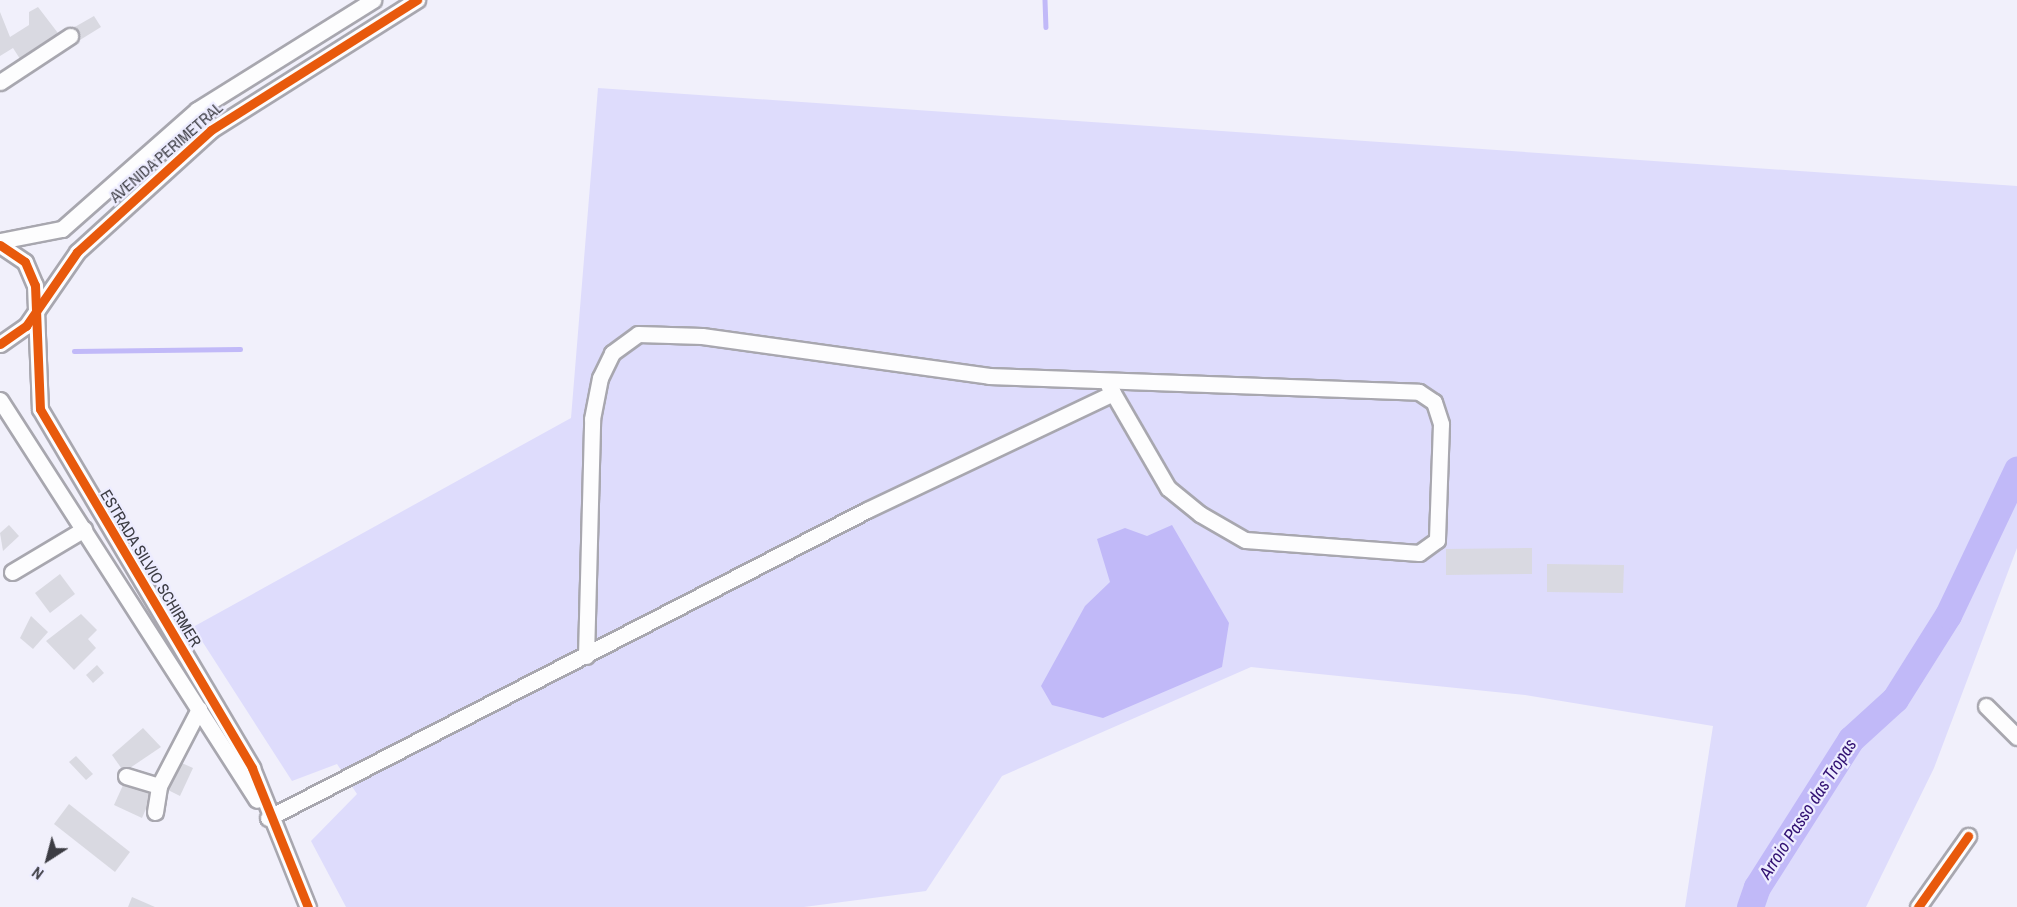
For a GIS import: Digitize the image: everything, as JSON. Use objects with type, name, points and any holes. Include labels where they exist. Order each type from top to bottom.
[{"type":"street","name":"AVENIDA PERIMETRAL","points":[[0,243],[62,229],[197,110],[373,0]]},
{"type":"street","name":"AVENIDA PERIMETRAL","points":[[0,344],[20,333],[77,252],[211,130],[417,0]]},
{"type":"street","points":[[0,82],[70,36]]},
{"type":"street","name":"ESTRADA SILVIO SCHIRMER","points":[[0,243],[32,273],[40,409],[252,768],[268,818],[308,907]]},
{"type":"street","points":[[586,656],[592,419],[600,378],[612,353],[638,334],[702,336],[989,376],[1104,377],[1419,392],[1434,402],[1441,424],[1437,540],[1419,553],[1245,540],[1200,514],[1168,488],[1104,377]]},
{"type":"street","points":[[268,818],[867,510],[1113,393]]},
{"type":"street","name":"ESTRADA SILVIO SCHIRMER","points":[[0,400],[268,818]]},
{"type":"street","points":[[12,572],[84,529]]},
{"type":"street","points":[[1986,706],[2017,737]]},
{"type":"street","points":[[155,812],[159,786],[199,709]]},
{"type":"street","points":[[126,776],[159,786]]},
{"type":"street","points":[[1918,907],[1968,836]]},
{"type":"shaded area","points":[[598,88],[2017,186],[2017,548],[1934,768],[1866,907],[1685,907],[1713,726],[1525,695],[1251,667],[1002,776],[926,891],[804,907],[346,907],[311,841],[357,794],[337,764],[292,781],[193,627],[571,418]]},
{"type":"shaded area","points":[[1172,525],[1229,623],[1222,667],[1103,718],[1052,705],[1041,686],[1085,606],[1110,582],[1097,539],[1125,528],[1147,536]]},
{"type":"building","points":[[38,7],[61,37],[22,62],[13,48],[0,56],[0,12],[10,37],[29,25],[29,12]]},
{"type":"building","points":[[94,16],[101,27],[80,40],[73,28]]},
{"type":"building","points":[[9,525],[19,536],[3,551],[0,533]]},
{"type":"building","points":[[1532,548],[1532,574],[1446,575],[1446,549]]},
{"type":"building","points":[[1547,564],[1624,565],[1623,593],[1547,592]]},
{"type":"building","points":[[60,574],[75,594],[50,613],[35,593]]},
{"type":"building","points":[[81,614],[97,630],[88,639],[96,648],[74,670],[46,641]]},
{"type":"building","points":[[31,616],[48,632],[33,649],[20,638]]},
{"type":"building","points":[[97,665],[104,673],[93,683],[86,675]]},
{"type":"building","points":[[143,728],[161,747],[124,772],[112,755]]},
{"type":"building","points":[[76,756],[93,774],[86,780],[69,762]]},
{"type":"building","points":[[175,760],[193,768],[180,796],[162,787]]},
{"type":"building","points":[[124,783],[152,795],[142,818],[114,805]]},
{"type":"building","points":[[69,804],[130,852],[115,872],[54,824]]},
{"type":"building","points":[[132,897],[155,907],[128,907]]},
{"type":"waterway","points":[[1045,0],[1046,27]]},
{"type":"waterway","points":[[74,351],[240,349]]},
{"type":"waterway","name":"Arroio Passo das Tropas","points":[[1750,907],[1757,887],[1851,739],[1895,699],[1948,615],[2017,470]]},
{"type":"cycle path","points":[[0,344],[26,326],[77,252],[211,130],[417,0]]},
{"type":"cycle path","points":[[0,245],[25,262],[35,285],[40,409],[252,768],[308,907]]},
{"type":"cycle path","points":[[1918,907],[1968,836]]}]
